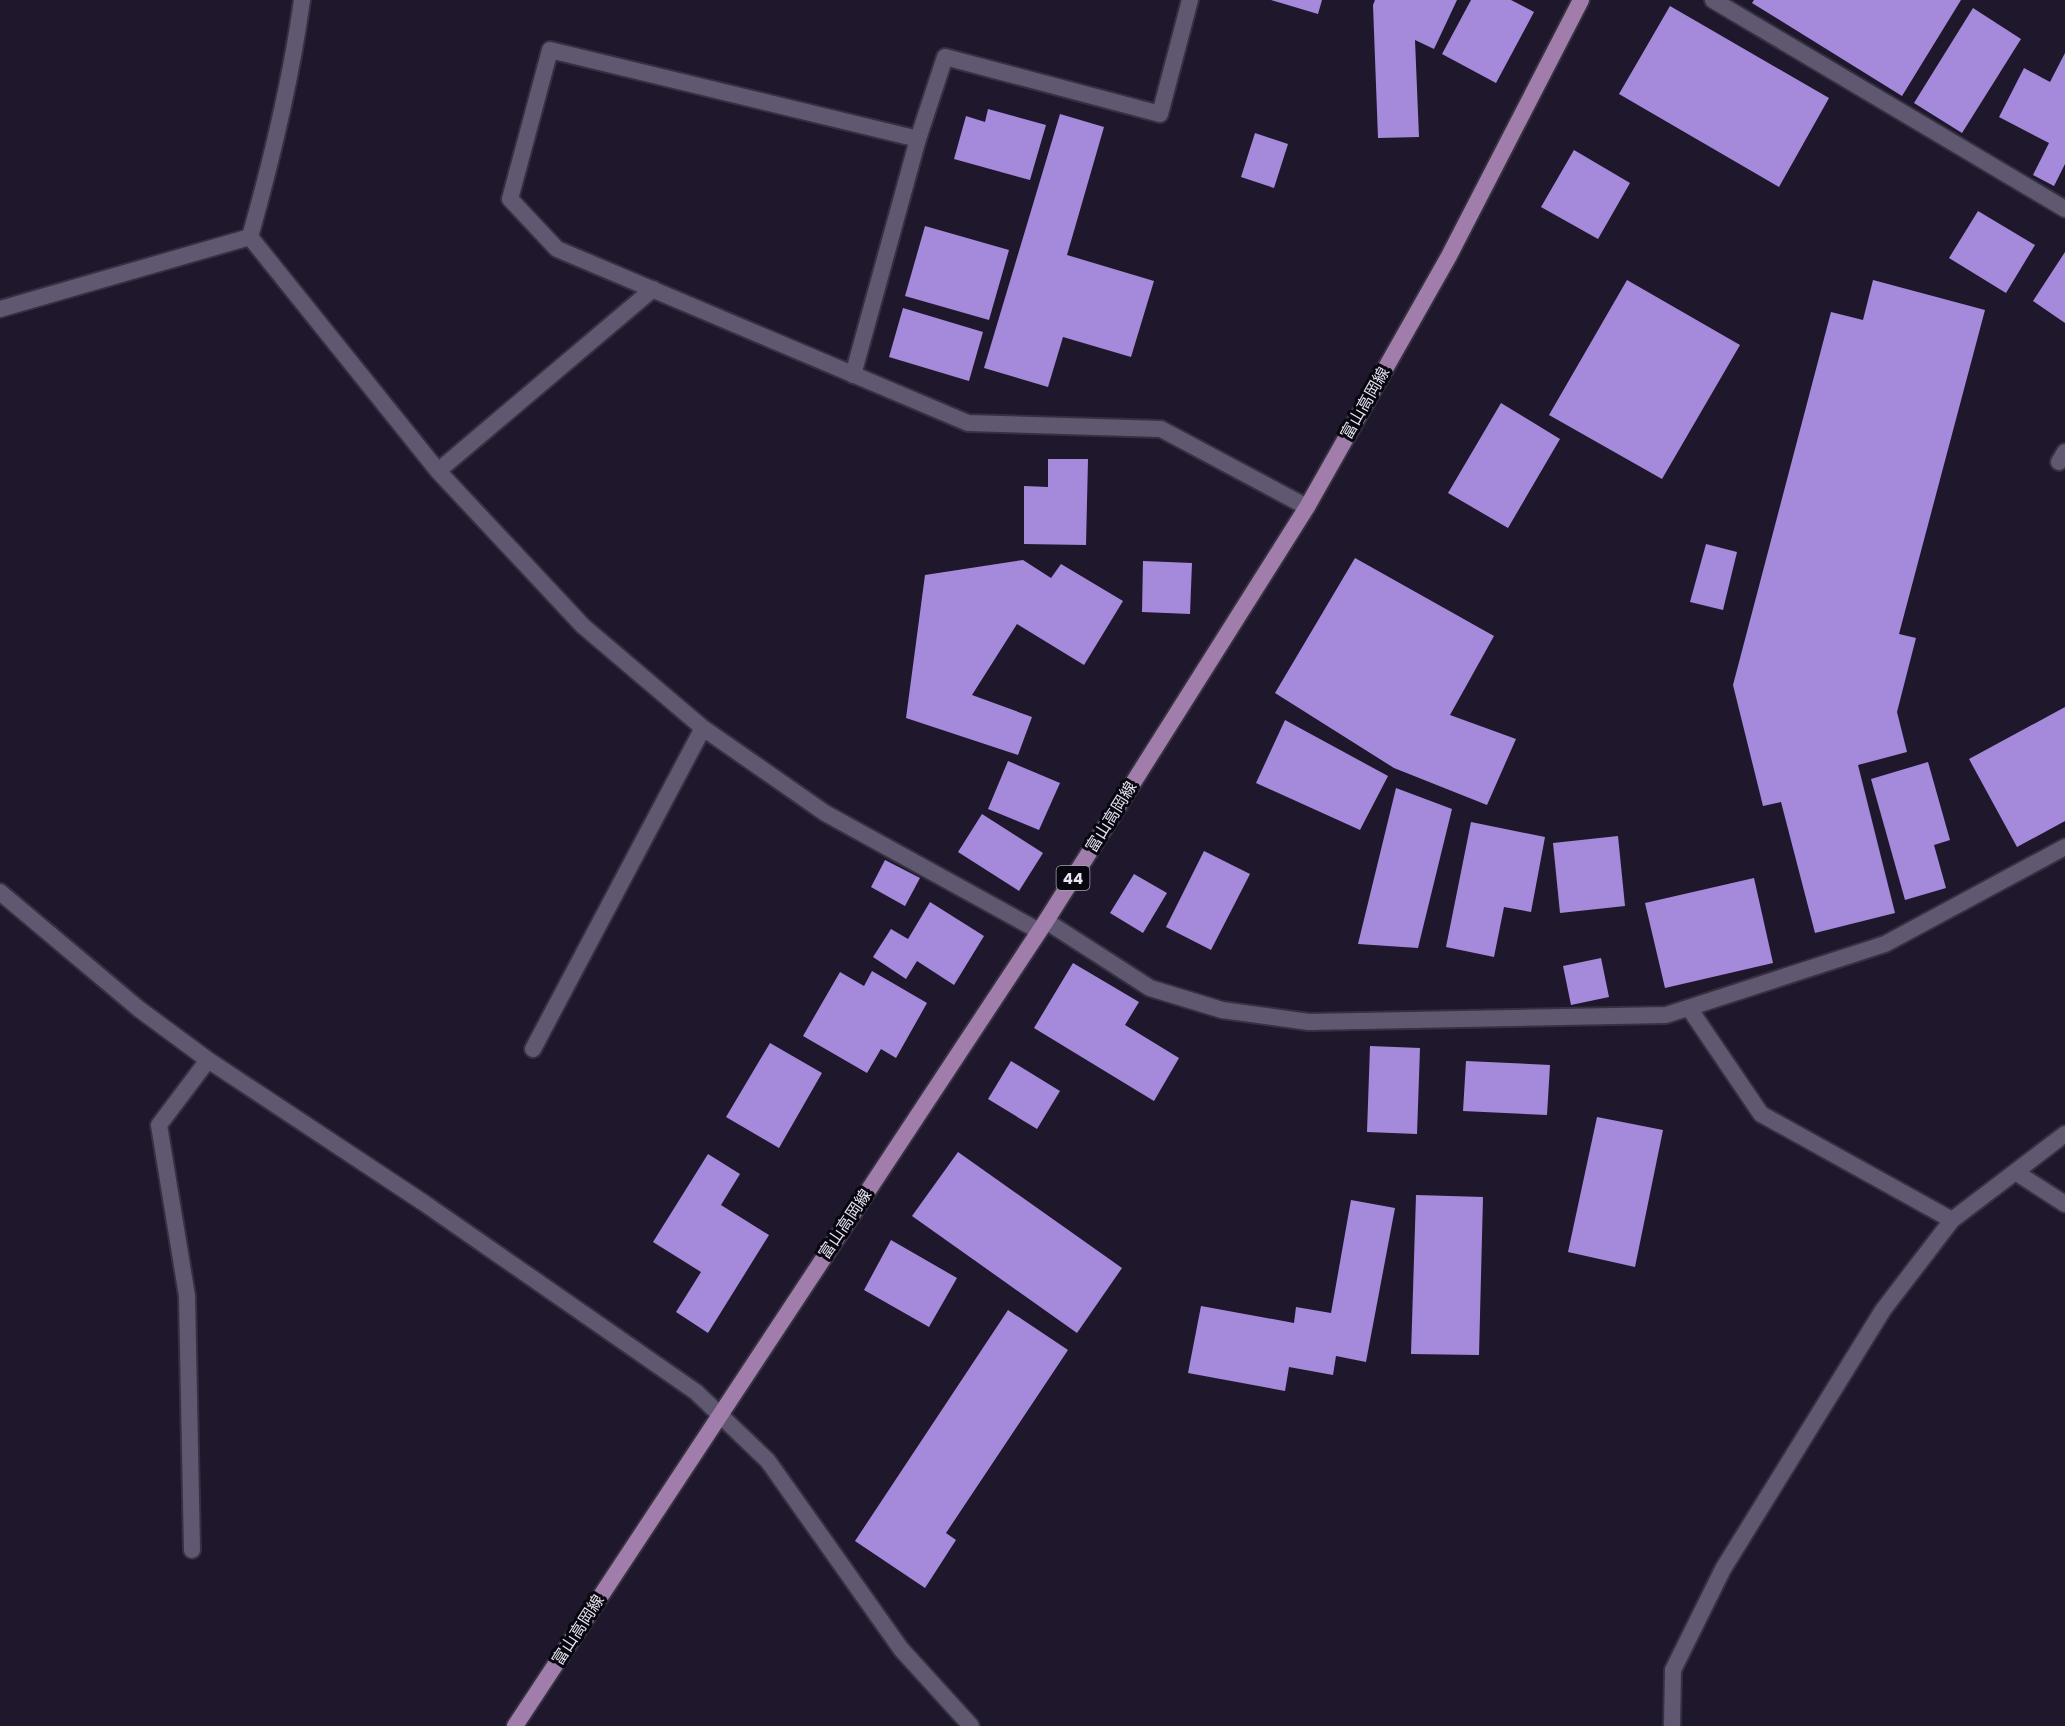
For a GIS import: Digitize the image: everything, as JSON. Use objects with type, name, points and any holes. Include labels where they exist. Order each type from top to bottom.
[{"type":"main road","name":"富山高岡線","points":[[515,1726],[1043,926],[1307,507],[1449,256],[1581,0]]},
{"type":"street","points":[[250,237],[273,154],[295,47],[302,0]]},
{"type":"street","points":[[853,375],[918,139],[945,57],[1160,114],[1190,0]]},
{"type":"street","points":[[1713,0],[2065,208]]},
{"type":"street","points":[[918,139],[550,50],[510,199],[557,249],[968,423],[1161,429],[1307,507]]},
{"type":"street","points":[[0,309],[250,237]]},
{"type":"street","points":[[250,237],[438,471],[583,626],[703,728],[825,813],[1043,926],[1150,988],[1233,1012],[1309,1022],[1666,1015],[1885,944],[2065,847]]},
{"type":"street","points":[[438,471],[653,289]]},
{"type":"street","points":[[533,1049],[703,728]]},
{"type":"street","points":[[0,892],[139,1009],[208,1060],[434,1210],[696,1392],[768,1461],[901,1649],[971,1726]]},
{"type":"street","points":[[1689,1008],[1761,1114],[1952,1220]]},
{"type":"street","points":[[192,1550],[187,1296],[159,1125],[208,1060]]},
{"type":"street","points":[[1672,1726],[1673,1670],[1723,1569],[1883,1310],[1952,1220],[2017,1173],[2065,1134]]},
{"type":"street","points":[[2017,1173],[2065,1204]]},
{"type":"building","points":[[1271,0],[1322,0],[1318,14]]},
{"type":"building","points":[[1375,0],[1457,0],[1434,49],[1415,40],[1419,137],[1378,138],[1373,5]]},
{"type":"building","points":[[1471,0],[1511,0],[1534,12],[1496,83],[1442,54]]},
{"type":"building","points":[[1754,0],[1961,0],[1902,96],[1752,3]]},
{"type":"building","points":[[1670,6],[1829,98],[1779,187],[1619,94]]},
{"type":"building","points":[[1973,8],[2021,39],[1962,133],[1914,103]]},
{"type":"building","points":[[2065,53],[2065,164],[2054,186],[2033,175],[2049,143],[1999,117],[2024,68],[2050,82]]},
{"type":"building","points":[[988,109],[1046,125],[1030,180],[954,159],[966,116],[985,122]]},
{"type":"building","points":[[1060,114],[1104,127],[1067,255],[1154,281],[1131,357],[1063,337],[1048,387],[984,368]]},
{"type":"building","points":[[1255,133],[1288,144],[1274,188],[1241,177]]},
{"type":"building","points":[[1574,150],[1630,183],[1598,239],[1541,207]]},
{"type":"building","points":[[1978,211],[2035,245],[2006,293],[1949,258]]},
{"type":"building","points":[[925,226],[1009,250],[989,320],[905,296]]},
{"type":"building","points":[[2065,252],[2065,323],[2033,301]]},
{"type":"building","points":[[1627,280],[1740,345],[1662,479],[1549,415]]},
{"type":"building","points":[[1873,280],[1985,310],[1899,634],[1916,638],[1897,712],[1907,752],[1858,765],[1895,913],[1815,933],[1781,802],[1763,806],[1733,685],[1831,312],[1863,320]]},
{"type":"building","points":[[903,308],[983,332],[969,381],[889,357]]},
{"type":"building","points":[[1501,403],[1560,439],[1508,528],[1448,493]]},
{"type":"building","points":[[1048,459],[1088,459],[1086,545],[1024,544],[1024,486],[1048,487]]},
{"type":"building","points":[[1706,544],[1737,552],[1723,610],[1690,602]]},
{"type":"building","points":[[1355,558],[1494,636],[1450,715],[1516,739],[1487,805],[1394,768],[1275,693]]},
{"type":"building","points":[[1023,560],[1051,578],[1061,564],[1123,601],[1084,665],[1017,624],[972,695],[1032,717],[1018,755],[906,718],[925,575]]},
{"type":"building","points":[[1143,561],[1192,563],[1190,614],[1142,612]]},
{"type":"building","points":[[2065,707],[2065,821],[2017,847],[1969,759]]},
{"type":"building","points":[[1285,720],[1388,776],[1360,830],[1256,783]]},
{"type":"building","points":[[1008,761],[1060,783],[1039,830],[988,809]]},
{"type":"building","points":[[1928,762],[1950,840],[1934,845],[1946,888],[1905,900],[1871,779]]},
{"type":"building","points":[[1396,788],[1452,809],[1418,948],[1358,944]]},
{"type":"building","points":[[982,814],[1043,853],[1019,891],[958,852]]},
{"type":"building","points":[[1471,822],[1545,837],[1531,912],[1504,907],[1494,957],[1446,947]]},
{"type":"building","points":[[1618,836],[1625,906],[1560,913],[1553,843]]},
{"type":"building","points":[[1204,851],[1250,874],[1211,950],[1166,927]]},
{"type":"building","points":[[885,860],[920,878],[905,906],[871,887]]},
{"type":"building","points":[[1134,874],[1167,893],[1143,933],[1110,913]]},
{"type":"building","points":[[1754,878],[1773,963],[1665,988],[1645,903]]},
{"type":"building","points":[[930,902],[984,936],[954,985],[917,961],[906,979],[873,957],[891,929],[908,939]]},
{"type":"building","points":[[1601,958],[1609,997],[1571,1005],[1563,966]]},
{"type":"building","points":[[1073,963],[1139,1002],[1125,1025],[1179,1058],[1154,1101],[1034,1028]]},
{"type":"building","points":[[872,971],[927,1003],[896,1058],[881,1049],[867,1073],[803,1036],[840,972],[864,986]]},
{"type":"building","points":[[770,1043],[822,1073],[779,1148],[726,1117]]},
{"type":"building","points":[[1370,1046],[1420,1048],[1417,1134],[1367,1132]]},
{"type":"building","points":[[1011,1061],[1060,1091],[1037,1129],[988,1099]]},
{"type":"building","points":[[1466,1061],[1550,1065],[1547,1115],[1463,1111]]},
{"type":"building","points":[[1597,1117],[1663,1130],[1635,1267],[1568,1252]]},
{"type":"building","points":[[958,1152],[1122,1268],[1077,1333],[912,1216]]},
{"type":"building","points":[[708,1154],[740,1174],[721,1205],[769,1235],[708,1333],[676,1312],[701,1272],[653,1242]]},
{"type":"building","points":[[1416,1195],[1483,1197],[1479,1355],[1411,1354]]},
{"type":"building","points":[[1351,1200],[1395,1208],[1366,1362],[1336,1356],[1333,1375],[1289,1367],[1285,1391],[1188,1373],[1201,1306],[1294,1323],[1296,1307],[1331,1313]]},
{"type":"building","points":[[891,1240],[957,1278],[929,1327],[864,1290]]},
{"type":"building","points":[[1008,1310],[1068,1350],[946,1533],[956,1540],[925,1588],[855,1541]]}]
